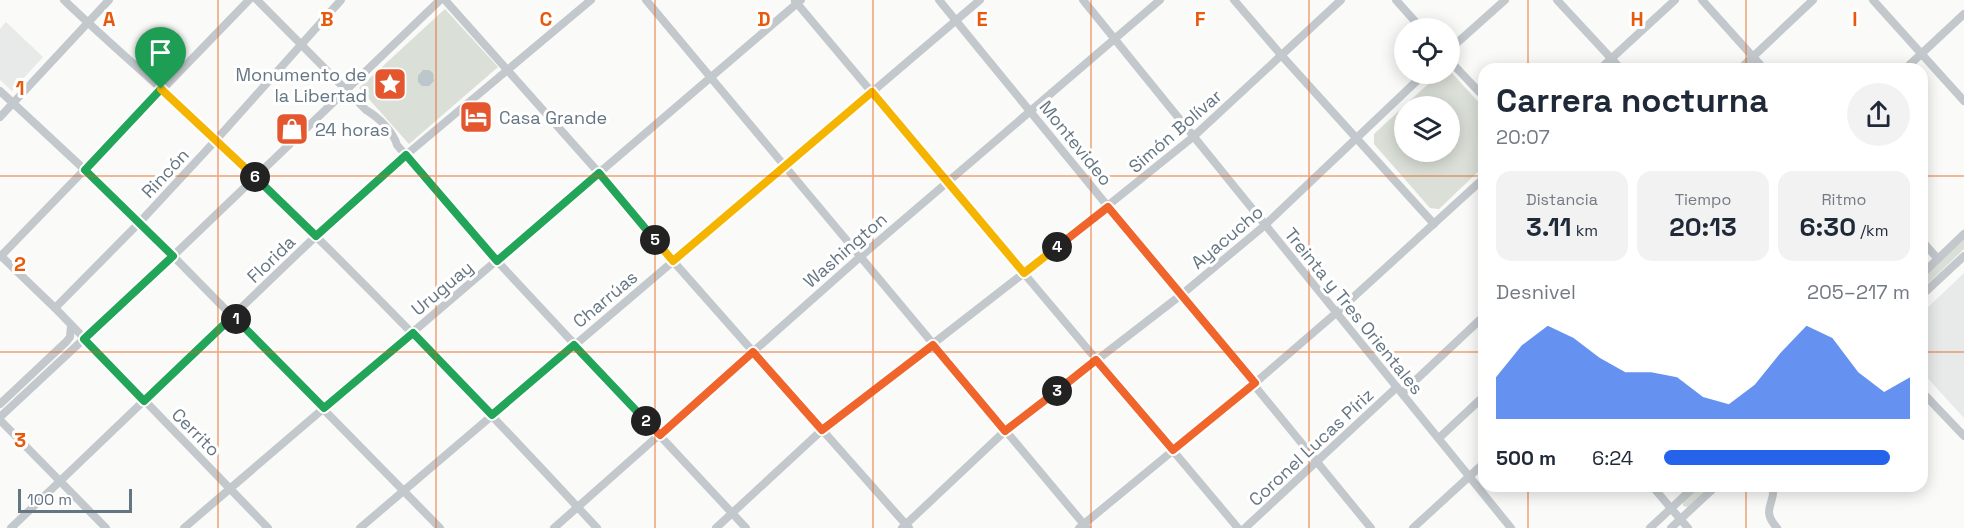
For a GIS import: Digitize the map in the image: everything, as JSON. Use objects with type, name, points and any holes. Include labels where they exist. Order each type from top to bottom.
[{"type":"street","points":[[64,0],[316,236],[492,415],[597,528]]},
{"type":"street","points":[[0,117],[109,0]]},
{"type":"street","points":[[0,256],[249,0]]},
{"type":"street","points":[[257,0],[395,137],[397,145],[497,261],[746,528]]},
{"type":"street","name":"Rincón","points":[[55,308],[216,140],[341,0]]},
{"type":"street","points":[[106,528],[0,418],[440,0]]},
{"type":"street","points":[[445,0],[599,173],[906,527]]},
{"type":"street","name":"Florida","points":[[11,528],[316,236],[406,155],[591,0]]},
{"type":"street","points":[[646,0],[1083,527],[1336,313],[1478,184]]},
{"type":"street","name":"Montevideo","points":[[939,0],[1255,383],[1371,528]]},
{"type":"street","name":"Charrúas","points":[[360,528],[980,0]]},
{"type":"street","name":"Treinta y Tres Orientales","points":[[1083,0],[1478,488]]},
{"type":"street","name":"Washington","points":[[554,528],[860,257],[1160,0]]},
{"type":"street","points":[[1234,0],[1434,224]]},
{"type":"street","name":"Simón Bolívar","points":[[716,528],[822,430],[1108,207],[1193,137],[1341,0]]},
{"type":"street","points":[[1396,0],[1412,18]]},
{"type":"street","points":[[1460,40],[1505,0]]},
{"type":"street","points":[[1557,0],[1616,63]]},
{"type":"street","points":[[1606,63],[1674,0]]},
{"type":"street","points":[[1702,0],[1758,63]]},
{"type":"street","points":[[1746,63],[1813,0]]},
{"type":"street","points":[[1873,0],[1964,101]]},
{"type":"street","points":[[797,1],[1238,528]]},
{"type":"street","name":"Uruguay","points":[[184,528],[711,78],[797,1]]},
{"type":"street","points":[[1911,63],[1964,14]]},
{"type":"street","points":[[1460,72],[1478,91]]},
{"type":"street","name":"Ayacucho","points":[[906,527],[1005,431],[1181,295],[1264,226],[1413,84]]},
{"type":"street","points":[[0,91],[173,256],[440,528]]},
{"type":"street","points":[[1928,268],[1964,234]]},
{"type":"street","points":[[1928,248],[1938,259]]},
{"type":"street","points":[[1928,289],[1964,255]]},
{"type":"street","name":"Cerrito","points":[[0,256],[55,308],[268,528]]},
{"type":"street","name":"Coronel Lucas Píriz","points":[[1245,528],[1318,460],[1478,321]]},
{"type":"street","points":[[0,404],[66,342],[70,337],[71,326]]},
{"type":"street","points":[[1928,398],[1964,436]]},
{"type":"street","points":[[1439,438],[1478,402]]},
{"type":"street","points":[[1413,528],[1478,469]]},
{"type":"street","name":"Treinta y Tres Orientales","points":[[1481,492],[1511,528]]},
{"type":"street","points":[[1657,492],[1688,528]]},
{"type":"street","points":[[1650,528],[1689,492]]},
{"type":"street","points":[[1671,528],[1710,492]]},
{"type":"street","points":[[1773,492],[1768,513],[1770,521],[1777,528]]},
{"type":"shaded area","points":[[445,9],[498,67],[409,144],[359,88]]},
{"type":"shaded area","points":[[6,22],[43,57],[12,91],[0,80],[0,29]]},
{"type":"shaded area","points":[[423,70],[433,73],[434,81],[429,86],[422,86],[418,82],[418,76]]},
{"type":"shaded area","points":[[1460,82],[1478,102],[1478,172],[1439,209],[1430,208],[1374,144],[1374,134],[1394,115],[1394,162],[1460,162],[1460,96],[1415,96],[1428,84],[1460,84]]},
{"type":"shaded area","points":[[1964,239],[1964,249],[1928,283],[1928,272]]},
{"type":"shaded area","points":[[1964,273],[1964,418],[1928,379],[1928,307]]},
{"type":"shaded area","points":[[1693,492],[1704,492],[1688,507],[1683,506],[1683,502]]},
{"type":"place","name":"Monumento de la Libertad","points":[[390,84]]},
{"type":"place","name":"Casa Grande","points":[[476,117]]},
{"type":"place","name":"24 horas","points":[[292,129]]},
{"type":"route","points":[[161,89],[316,236],[406,155],[497,261],[599,173],[673,261],[872,92],[1024,273],[1108,207],[1255,383],[1173,450],[1096,360],[1005,431],[933,345],[822,430],[753,352],[660,435],[574,345],[492,415],[413,333],[324,408],[233,316],[144,401],[84,339],[173,256],[85,170],[161,89]]}]
